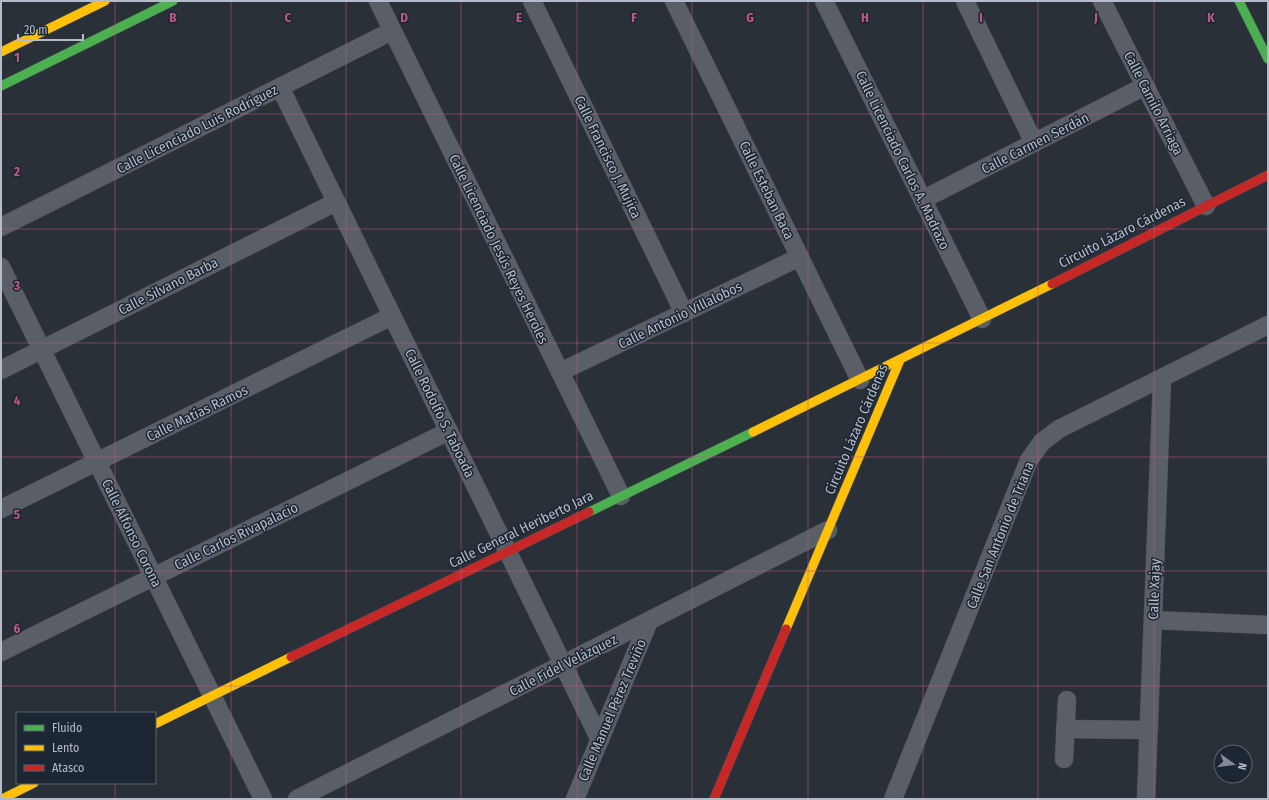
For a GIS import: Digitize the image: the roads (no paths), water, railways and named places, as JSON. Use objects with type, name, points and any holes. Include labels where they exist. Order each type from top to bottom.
[{"type":"street","points":[[1,52],[105,1]]},
{"type":"street","points":[[1,86],[173,1]]},
{"type":"street","name":"Calle Licenciado Jesús Reyes Heroles","points":[[378,1],[621,496]]},
{"type":"street","name":"Calle Francisco J. Mujica","points":[[532,1],[684,313]]},
{"type":"street","name":"Calle Esteban Baca","points":[[674,1],[860,380]]},
{"type":"street","name":"Calle Licenciado Carlos A. Madrazo","points":[[824,1],[982,319]]},
{"type":"street","points":[[966,1],[1034,143]]},
{"type":"street","name":"Calle Camilo Arriaga","points":[[1102,1],[1206,206]]},
{"type":"street","points":[[1239,1],[1268,60]]},
{"type":"street","name":"Calle Licenciado Luis Rodríguez","points":[[1,227],[392,31]]},
{"type":"street","name":"Calle Carmen Serdán","points":[[924,200],[1145,86]]},
{"type":"street","name":"Calle Rodolfo S. Taboada","points":[[280,87],[600,740]]},
{"type":"street","name":"Circuito Lázaro Cárdenas","points":[[714,799],[900,360],[1268,175]]},
{"type":"street","name":"Calle Silvano Barba","points":[[1,370],[336,202]]},
{"type":"street","name":"Calle Antonio Villalobos","points":[[560,372],[800,258]]},
{"type":"street","name":"Calle Alfonso Corona","points":[[1,267],[263,799]]},
{"type":"street","name":"Calle Matías Ramos","points":[[1,509],[392,316]]},
{"type":"street","name":"Calle San Antonio de Triana","points":[[893,799],[1029,460],[1042,442],[1059,429],[1268,325]]},
{"type":"street","name":"Calle General Heriberto Jara","points":[[156,724],[900,360]]},
{"type":"street","name":"Calle Xajay","points":[[1146,799],[1162,379]]},
{"type":"street","name":"Calle Carlos Rivapalacio","points":[[1,652],[449,431]]},
{"type":"street","name":"Calle Fidel Velázquez","points":[[297,799],[828,530]]},
{"type":"street","points":[[1153,620],[1268,625]]},
{"type":"street","name":"Calle Manuel Pérez Treviño","points":[[575,799],[649,621]]},
{"type":"street","points":[[1064,759],[1067,700]]},
{"type":"street","points":[[1065,729],[1149,730]]},
{"type":"street","points":[[2,799],[32,784]]}]
